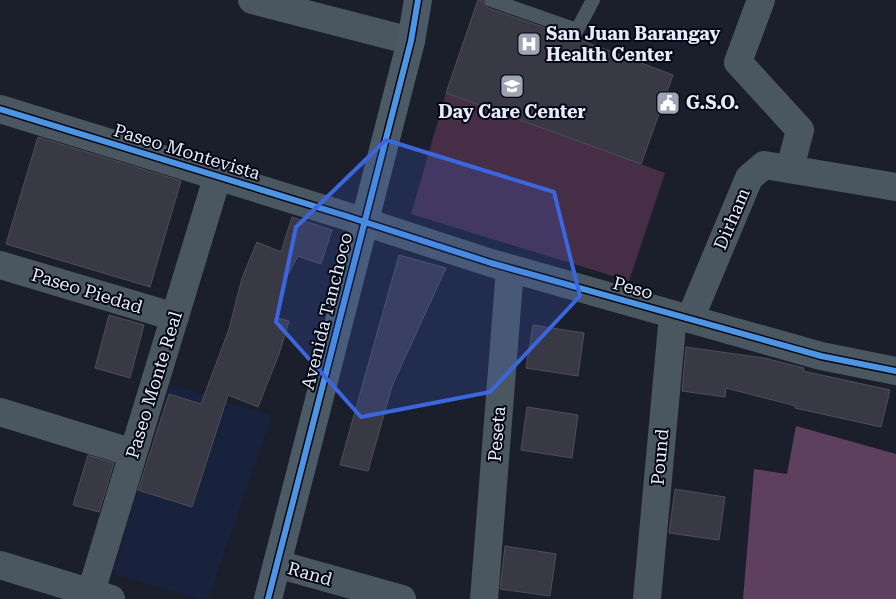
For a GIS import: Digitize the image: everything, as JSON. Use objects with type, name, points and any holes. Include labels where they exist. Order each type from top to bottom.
[{"type":"street","points":[[252,0],[411,41]]},
{"type":"street","name":"Avenida Tanchoco","points":[[268,599],[411,41],[418,0]]},
{"type":"street","points":[[761,0],[738,62],[800,130],[790,168]]},
{"type":"street","name":"Paseo Montevista","points":[[0,109],[365,223]]},
{"type":"street","name":"Dirham","points":[[682,317],[749,178],[764,165],[896,187]]},
{"type":"street","name":"Paseo Monte Real","points":[[101,596],[133,453],[217,178]]},
{"type":"street","name":"Peso","points":[[365,223],[510,269],[821,356],[896,371]]},
{"type":"street","name":"Paseo Piedad","points":[[0,265],[175,317]]},
{"type":"street","name":"Peseta","points":[[484,599],[510,269]]},
{"type":"street","name":"Pound","points":[[647,599],[682,317]]},
{"type":"street","points":[[0,412],[133,453]]},
{"type":"street","name":"Rand","points":[[277,564],[402,599]]},
{"type":"street","points":[[0,565],[101,596]]},
{"type":"lane","points":[[491,0],[576,30],[593,0]]},
{"type":"highlighted area","points":[[386,140],[554,192],[580,296],[490,392],[361,417],[276,322],[296,227]]},
{"type":"shaded area","points":[[446,93],[665,173],[629,281],[411,214]]},
{"type":"shaded area","points":[[170,384],[272,416],[208,599],[200,599],[113,574]]},
{"type":"shaded area","points":[[796,426],[896,454],[896,599],[743,599],[754,469],[787,474]]},
{"type":"building","points":[[478,0],[482,0],[488,8],[673,75],[641,164],[446,93]]},
{"type":"building","points":[[38,137],[181,181],[150,287],[6,244]]},
{"type":"building","points":[[292,217],[332,230],[321,264],[298,256],[288,274],[278,318],[289,321],[279,354],[258,407],[228,395],[192,507],[138,490],[169,394],[201,404],[229,329],[242,278],[257,242],[281,252]]},
{"type":"building","points":[[399,255],[446,268],[392,386],[368,471],[340,465]]},
{"type":"building","points":[[109,315],[144,325],[130,378],[95,368]]},
{"type":"building","points":[[533,325],[584,333],[578,376],[526,368]]},
{"type":"building","points":[[686,347],[764,358],[804,368],[803,371],[890,390],[881,427],[795,408],[796,406],[726,388],[725,397],[682,391]]},
{"type":"building","points":[[527,407],[578,415],[572,458],[521,450]]},
{"type":"building","points":[[88,455],[114,463],[99,512],[73,505]]},
{"type":"building","points":[[675,489],[725,497],[719,540],[669,533]]},
{"type":"building","points":[[505,546],[556,554],[550,596],[500,589]]},
{"type":"cycle path","points":[[268,599],[411,41],[418,0]]},
{"type":"cycle path","points":[[0,109],[343,215],[491,263],[821,356],[896,371]]},
{"type":"place","name":"San Juan Barangay Health Center","points":[[529,44]]},
{"type":"place","name":"Day Care Center","points":[[512,86]]},
{"type":"place","name":"G.S.O.","points":[[668,103]]}]
